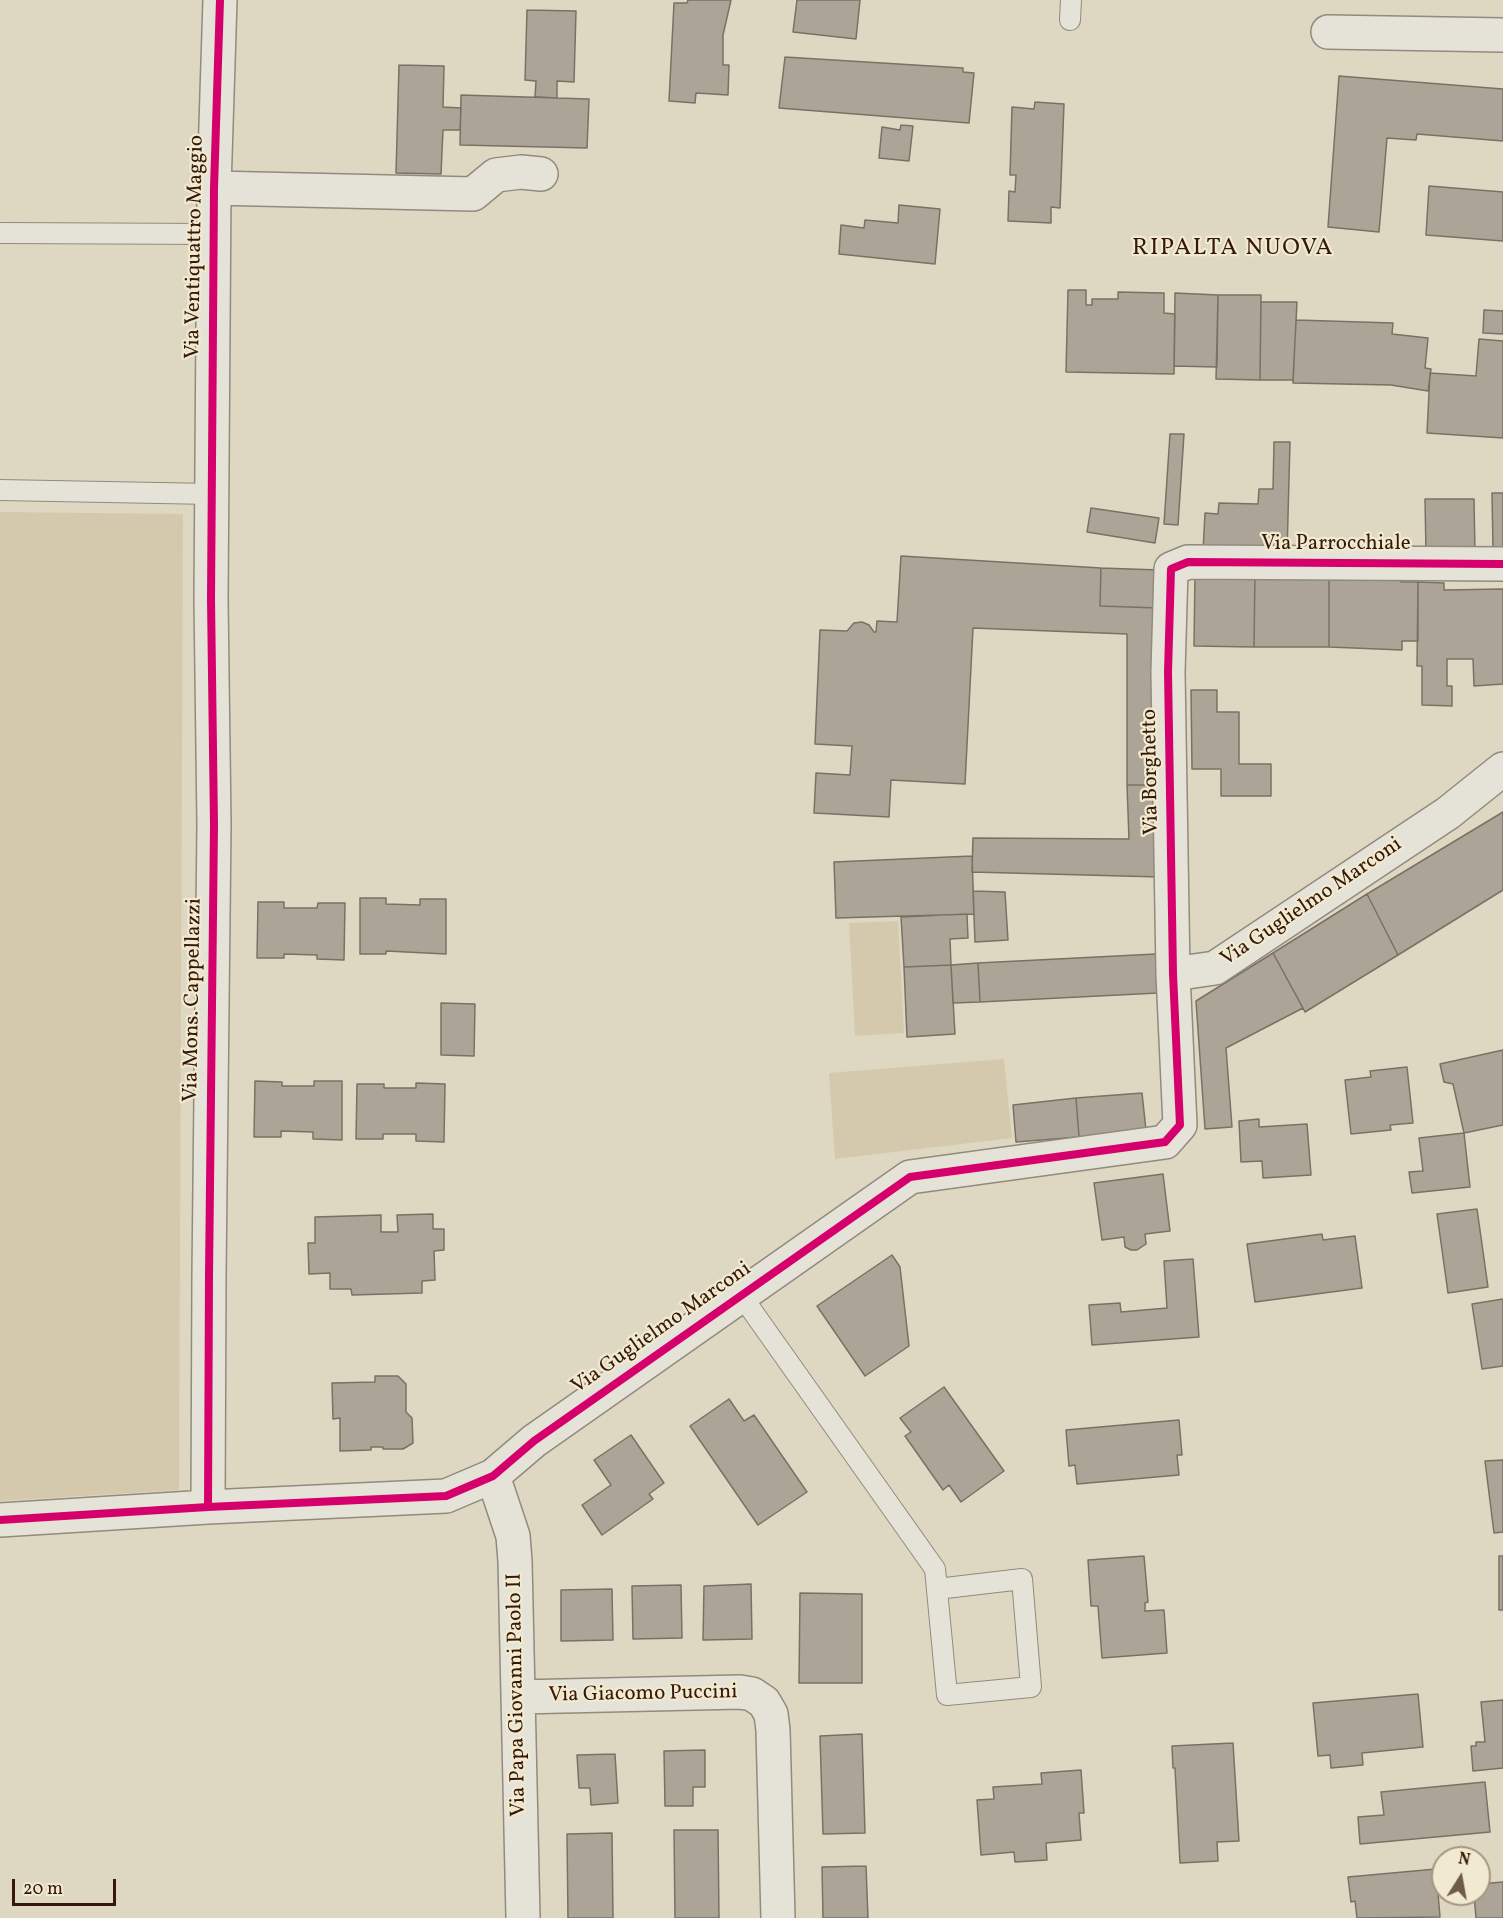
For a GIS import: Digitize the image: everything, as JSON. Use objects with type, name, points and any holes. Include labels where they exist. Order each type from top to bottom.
[{"type":"street","name":"Via Ventiquattro Maggio","points":[[212,494],[214,188],[220,0]]},
{"type":"street","points":[[1328,32],[1503,35]]},
{"type":"street","name":"Via Ventiquattro Maggio","points":[[214,188],[473,194],[496,175],[521,172],[541,174]]},
{"type":"street","name":"Via Mons. Cappellazzi","points":[[208,1507],[214,825],[212,494]]},
{"type":"street","name":"Via Parrocchiale","points":[[1171,569],[1188,562],[1503,564]]},
{"type":"street","name":"Via Borghetto","points":[[1171,569],[1168,672],[1173,974]]},
{"type":"street","name":"Via Guglielmo Marconi","points":[[0,1520],[208,1507],[446,1496],[493,1476],[534,1441],[910,1177],[1165,1142],[1180,1125],[1173,974],[1215,968],[1448,813],[1503,769]]},
{"type":"street","name":"Via Papa Giovanni Paolo II","points":[[493,1476],[513,1536],[523,1918]]},
{"type":"street","name":"Via Giacomo Puccini","points":[[518,1697],[740,1692],[752,1694],[764,1702],[771,1714],[773,1730],[778,1918]]},
{"type":"lane","points":[[0,232],[214,234]]},
{"type":"lane","points":[[0,490],[212,494]]},
{"type":"lane","points":[[741,1296],[935,1569],[947,1695],[1031,1687],[1022,1579],[937,1589]]},
{"type":"shaded area","points":[[0,512],[183,514],[179,1490],[0,1501]]},
{"type":"shaded area","points":[[898,921],[904,1033],[855,1036],[849,923]]},
{"type":"shaded area","points":[[1004,1059],[1012,1138],[835,1159],[829,1073]]},
{"type":"building","points":[[688,0],[731,0],[723,35],[723,65],[729,65],[728,95],[696,93],[695,103],[669,101],[674,3],[687,3]]},
{"type":"building","points":[[797,0],[860,0],[856,39],[793,32]]},
{"type":"building","points":[[527,10],[576,11],[574,82],[557,81],[557,98],[535,97],[536,81],[525,80]]},
{"type":"building","points":[[785,57],[963,68],[963,72],[974,73],[969,123],[779,108]]},
{"type":"building","points":[[399,65],[444,66],[443,107],[461,108],[460,130],[443,130],[441,174],[396,173]]},
{"type":"building","points":[[1339,76],[1503,89],[1503,141],[1417,134],[1416,140],[1387,138],[1379,232],[1328,227]]},
{"type":"building","points":[[461,95],[589,99],[587,148],[460,145]]},
{"type":"building","points":[[1035,102],[1064,104],[1060,208],[1051,207],[1051,223],[1008,221],[1009,191],[1015,192],[1016,175],[1010,175],[1012,107],[1034,109]]},
{"type":"building","points":[[901,125],[913,126],[909,161],[879,158],[882,127],[900,130]]},
{"type":"building","points":[[1429,186],[1503,192],[1503,241],[1426,235]]},
{"type":"building","points":[[899,205],[940,209],[935,264],[839,254],[841,225],[864,228],[865,220],[898,223]]},
{"type":"building","points":[[1068,290],[1086,290],[1086,305],[1092,305],[1092,299],[1118,299],[1118,292],[1164,293],[1164,313],[1175,314],[1174,374],[1066,372]]},
{"type":"building","points":[[1175,293],[1218,295],[1217,367],[1174,366]]},
{"type":"building","points":[[1218,295],[1261,295],[1260,380],[1216,379]]},
{"type":"building","points":[[1261,302],[1297,302],[1293,380],[1260,380]]},
{"type":"building","points":[[1484,310],[1503,311],[1503,334],[1483,333]]},
{"type":"building","points":[[1296,320],[1393,323],[1392,334],[1428,338],[1425,368],[1431,369],[1428,391],[1391,385],[1293,383]]},
{"type":"building","points":[[1479,339],[1503,341],[1503,438],[1427,433],[1430,373],[1476,376]]},
{"type":"building","points":[[1170,434],[1184,434],[1178,525],[1164,524]]},
{"type":"building","points":[[1274,442],[1290,442],[1287,554],[1203,552],[1205,513],[1218,514],[1219,503],[1258,504],[1259,489],[1273,489]]},
{"type":"building","points":[[1492,493],[1503,493],[1503,549],[1493,549]]},
{"type":"building","points":[[1425,499],[1474,499],[1475,552],[1426,553]]},
{"type":"building","points":[[1091,508],[1159,518],[1155,543],[1087,532]]},
{"type":"building","points":[[901,556],[1101,568],[1100,606],[1158,608],[1158,785],[1127,785],[1127,634],[973,628],[965,784],[891,780],[889,817],[814,813],[816,773],[850,775],[852,746],[815,744],[820,630],[847,631],[854,623],[862,622],[876,632],[877,621],[897,622]]},
{"type":"building","points":[[1101,568],[1159,570],[1158,608],[1100,606]]},
{"type":"building","points":[[1195,571],[1255,571],[1254,647],[1194,646]]},
{"type":"building","points":[[1255,571],[1329,572],[1329,647],[1254,647]]},
{"type":"building","points":[[1329,572],[1401,573],[1401,582],[1418,582],[1418,641],[1402,641],[1402,650],[1329,647]]},
{"type":"building","points":[[1418,582],[1444,583],[1444,590],[1503,589],[1503,684],[1474,686],[1473,659],[1447,659],[1447,686],[1452,686],[1452,706],[1422,705],[1422,666],[1417,666]]},
{"type":"building","points":[[1191,690],[1217,690],[1217,712],[1239,712],[1239,764],[1271,764],[1271,796],[1221,796],[1221,769],[1192,769]]},
{"type":"building","points":[[1127,785],[1158,785],[1160,877],[972,872],[973,838],[1129,839]]},
{"type":"building","points":[[1503,812],[1503,890],[1398,955],[1367,894]]},
{"type":"building","points":[[972,856],[974,914],[836,918],[834,862]]},
{"type":"building","points":[[973,891],[1005,892],[1008,940],[975,942]]},
{"type":"building","points":[[1367,894],[1398,955],[1305,1012],[1273,953]]},
{"type":"building","points":[[360,898],[386,898],[386,904],[420,905],[420,899],[446,899],[446,954],[386,951],[386,954],[360,954]]},
{"type":"building","points":[[258,902],[284,902],[284,908],[317,908],[318,903],[345,903],[344,960],[317,959],[317,955],[284,954],[284,958],[257,958]]},
{"type":"building","points":[[967,914],[968,938],[950,939],[951,965],[904,967],[901,917]]},
{"type":"building","points":[[1273,953],[1303,1008],[1226,1048],[1232,1127],[1205,1129],[1196,1001]]},
{"type":"building","points":[[1156,954],[1158,993],[980,1002],[978,963]]},
{"type":"building","points":[[978,963],[980,1002],[953,1003],[951,965]]},
{"type":"building","points":[[951,965],[955,1034],[907,1037],[904,967]]},
{"type":"building","points":[[441,1003],[475,1004],[474,1056],[441,1055]]},
{"type":"building","points":[[1503,1050],[1503,1125],[1464,1133],[1453,1084],[1444,1082],[1440,1064]]},
{"type":"building","points":[[1407,1067],[1413,1123],[1390,1125],[1391,1130],[1351,1134],[1345,1080],[1371,1077],[1370,1071]]},
{"type":"building","points":[[255,1081],[282,1082],[282,1086],[314,1086],[314,1081],[342,1081],[342,1140],[313,1139],[313,1132],[281,1131],[281,1137],[254,1137]]},
{"type":"building","points":[[416,1083],[445,1084],[444,1142],[416,1141],[416,1134],[383,1134],[383,1139],[356,1139],[357,1084],[384,1084],[384,1088],[416,1088]]},
{"type":"building","points":[[1142,1093],[1146,1130],[1079,1137],[1076,1098]]},
{"type":"building","points":[[1076,1098],[1079,1137],[1016,1142],[1013,1105]]},
{"type":"building","points":[[1259,1119],[1259,1127],[1307,1124],[1311,1175],[1263,1178],[1262,1161],[1241,1162],[1239,1121]]},
{"type":"building","points":[[1464,1133],[1470,1187],[1412,1193],[1409,1172],[1423,1171],[1419,1138]]},
{"type":"building","points":[[1163,1174],[1170,1231],[1145,1234],[1146,1244],[1137,1250],[1125,1247],[1124,1237],[1102,1240],[1094,1183]]},
{"type":"building","points":[[1477,1209],[1488,1287],[1448,1293],[1437,1214]]},
{"type":"building","points":[[433,1214],[433,1229],[444,1229],[444,1250],[434,1251],[435,1280],[422,1281],[422,1293],[352,1295],[351,1289],[330,1289],[330,1273],[309,1274],[308,1243],[315,1243],[315,1217],[381,1215],[381,1232],[398,1232],[397,1215]]},
{"type":"building","points":[[1322,1234],[1323,1240],[1355,1236],[1362,1288],[1255,1302],[1247,1244]]},
{"type":"building","points":[[892,1255],[900,1267],[909,1346],[865,1376],[817,1306]]},
{"type":"building","points":[[1193,1259],[1199,1337],[1092,1345],[1089,1305],[1120,1303],[1121,1312],[1167,1308],[1164,1261]]},
{"type":"building","points":[[1503,1299],[1503,1366],[1482,1369],[1472,1304]]},
{"type":"building","points":[[375,1376],[398,1376],[406,1384],[406,1412],[412,1418],[413,1443],[403,1449],[371,1447],[371,1450],[340,1451],[340,1418],[333,1419],[332,1383],[375,1382]]},
{"type":"building","points":[[944,1387],[1004,1471],[961,1502],[949,1485],[943,1490],[905,1436],[911,1432],[900,1418]]},
{"type":"building","points":[[729,1399],[744,1421],[754,1415],[807,1492],[758,1525],[690,1426]]},
{"type":"building","points":[[1179,1420],[1182,1455],[1177,1455],[1179,1475],[1077,1484],[1075,1465],[1069,1466],[1066,1430]]},
{"type":"building","points":[[631,1435],[664,1483],[649,1494],[653,1499],[602,1535],[582,1505],[611,1485],[594,1460]]},
{"type":"building","points":[[1503,1460],[1503,1532],[1494,1533],[1485,1461]]},
{"type":"building","points":[[1144,1556],[1148,1602],[1145,1603],[1145,1611],[1164,1610],[1167,1653],[1102,1658],[1098,1606],[1091,1606],[1088,1560]]},
{"type":"building","points":[[1499,1556],[1503,1556],[1503,1610],[1499,1610]]},
{"type":"building","points":[[751,1584],[752,1639],[703,1640],[704,1586]]},
{"type":"building","points":[[681,1585],[682,1638],[633,1639],[632,1586]]},
{"type":"building","points":[[612,1589],[613,1640],[561,1641],[561,1590]]},
{"type":"building","points":[[800,1593],[862,1594],[862,1683],[799,1683]]},
{"type":"building","points":[[1418,1694],[1423,1747],[1362,1753],[1363,1765],[1331,1768],[1330,1755],[1318,1756],[1313,1703]]},
{"type":"building","points":[[1503,1700],[1503,1768],[1473,1771],[1471,1746],[1476,1746],[1476,1742],[1485,1742],[1481,1702]]},
{"type":"building","points":[[862,1734],[865,1833],[823,1834],[820,1736]]},
{"type":"building","points":[[1233,1743],[1239,1841],[1217,1842],[1218,1861],[1180,1863],[1172,1746]]},
{"type":"building","points":[[705,1750],[705,1787],[693,1787],[693,1806],[665,1806],[664,1751]]},
{"type":"building","points":[[615,1754],[618,1803],[591,1805],[590,1788],[579,1788],[577,1755]]},
{"type":"building","points":[[1081,1770],[1084,1813],[1079,1813],[1081,1840],[1046,1843],[1047,1860],[1015,1862],[1014,1852],[981,1855],[977,1800],[994,1799],[993,1787],[1042,1784],[1041,1773]]},
{"type":"building","points":[[1485,1782],[1490,1832],[1360,1844],[1358,1817],[1384,1815],[1381,1792]]},
{"type":"building","points":[[674,1830],[718,1830],[719,1918],[675,1918]]},
{"type":"building","points":[[612,1833],[613,1918],[568,1918],[567,1834]]},
{"type":"building","points":[[866,1866],[868,1918],[823,1918],[822,1867]]},
{"type":"building","points":[[1431,1869],[1431,1906],[1439,1906],[1440,1917],[1357,1918],[1355,1901],[1351,1902],[1348,1877]]},
{"type":"building","points":[[1503,1882],[1503,1918],[1476,1918],[1475,1906],[1491,1906],[1491,1883]]},
{"type":"cycle path","points":[[208,1507],[214,825],[211,599],[214,188],[220,0]]},
{"type":"cycle path","points":[[0,1520],[208,1507],[446,1496],[493,1476],[534,1441],[910,1177],[1165,1142],[1180,1125],[1173,974],[1168,672],[1171,569],[1188,562],[1503,564]]},
{"type":"district","name":"RIPALTA NUOVA","points":[[1233,250]]}]
